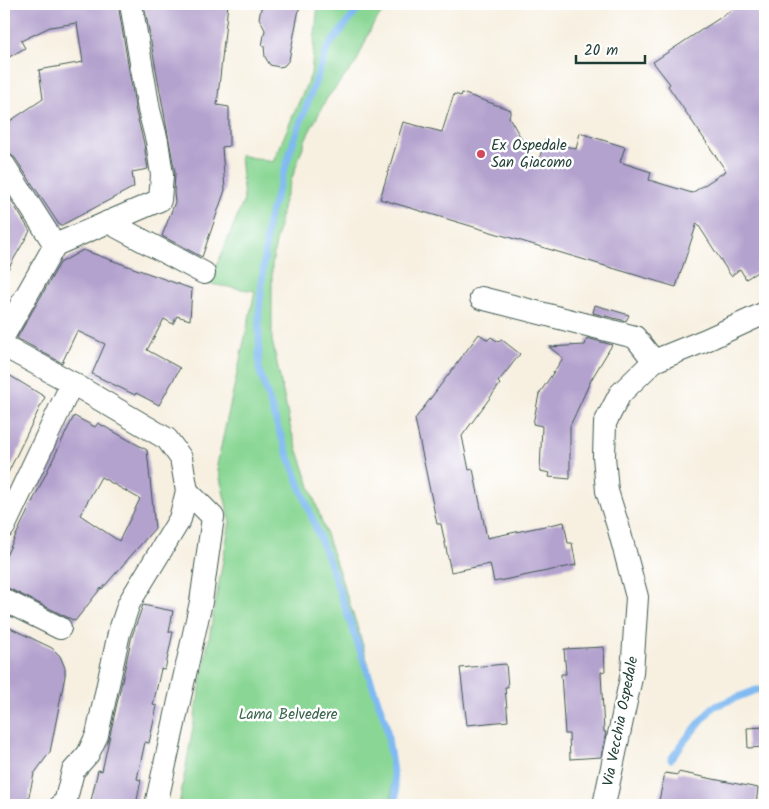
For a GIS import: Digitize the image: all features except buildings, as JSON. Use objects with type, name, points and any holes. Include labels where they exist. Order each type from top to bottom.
[{"type":"street","points":[[4,335],[55,245],[160,200],[162,175],[157,141],[149,110],[131,4]]},
{"type":"street","points":[[4,165],[55,245]]},
{"type":"street","points":[[108,222],[204,273]]},
{"type":"street","points":[[481,298],[635,337],[654,361]]},
{"type":"street","name":"Via Vecchia Ospedale","points":[[604,805],[632,673],[638,597],[607,491],[604,456],[605,423],[620,394],[654,361],[765,313]]},
{"type":"street","points":[[4,346],[72,383],[166,439],[181,458],[186,490],[180,519],[129,603],[119,633],[97,735],[88,754],[73,771],[64,804]]},
{"type":"street","points":[[4,527],[72,383]]},
{"type":"street","points":[[156,805],[201,602],[213,517],[186,490]]},
{"type":"street","points":[[4,600],[60,628]]},
{"type":"green space","name":"Lama Belvedere","points":[[318,4],[389,4],[372,26],[356,63],[327,98],[306,138],[283,204],[272,264],[272,340],[291,430],[358,629],[381,707],[392,775],[392,805],[179,805],[230,521],[217,465],[255,291],[209,284],[244,200],[240,155],[273,162],[311,74]]},
{"type":"waterway","points":[[361,4],[328,47],[294,140],[268,221],[259,312],[259,369],[279,431],[332,570],[386,724],[396,805]]},
{"type":"waterway","points":[[671,759],[713,707],[756,690],[765,690]]},
{"type":"place","name":"Ex Ospedale San Giacomo","points":[[481,154]]}]
